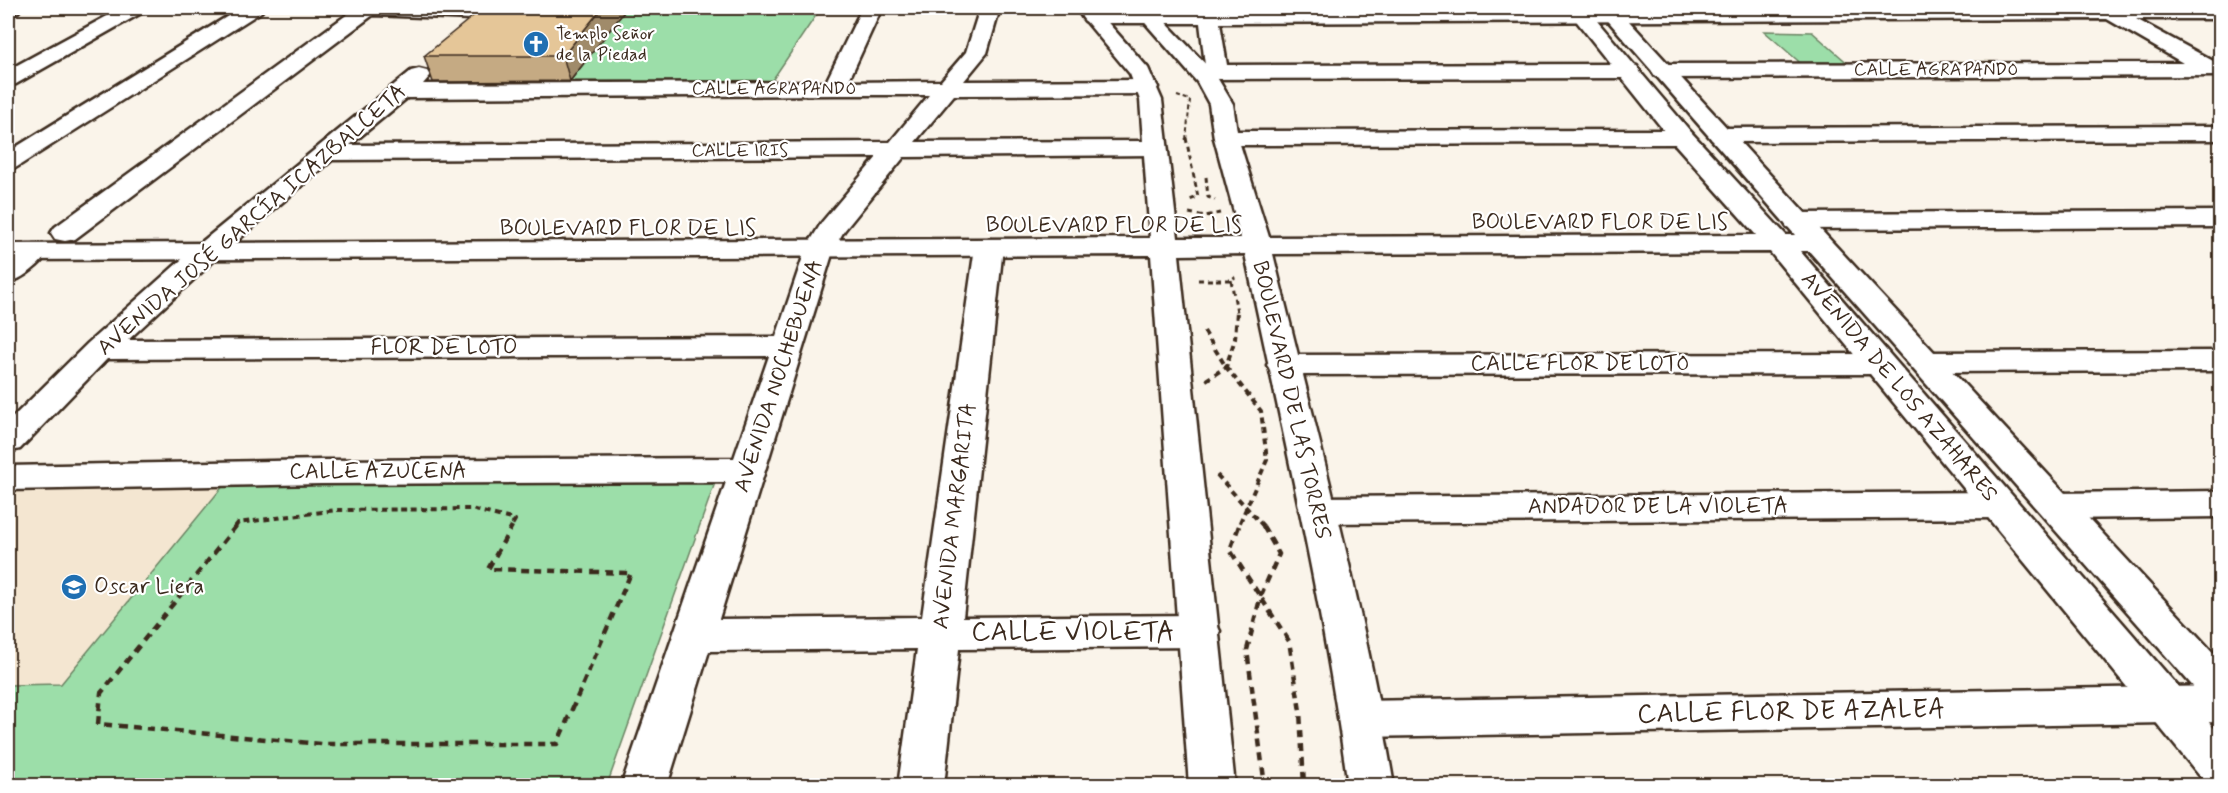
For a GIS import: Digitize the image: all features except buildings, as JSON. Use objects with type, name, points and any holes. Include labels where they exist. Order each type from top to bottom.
[{"type":"street","points":[[8,80],[136,8]]},
{"type":"street","points":[[8,162],[254,8]]},
{"type":"street","points":[[359,8],[499,11]]},
{"type":"street","points":[[64,233],[369,8]]},
{"type":"street","points":[[834,89],[872,8]]},
{"type":"street","name":"AVENIDA NOCHEBUENA","points":[[644,786],[826,238],[895,150],[976,53],[990,8]]},
{"type":"street","points":[[2105,10],[2217,71]]},
{"type":"street","points":[[1088,12],[1209,17],[1595,11],[2105,10],[2220,13]]},
{"type":"street","points":[[469,35],[499,11]]},
{"type":"street","name":"AVENIDA DE LOS AZAHARES","points":[[1595,11],[1663,71],[1721,135],[1877,364],[2220,767]]},
{"type":"street","name":"AVENIDA DE LOS AZAHARES","points":[[1595,11],[1629,71],[1682,136],[1927,362],[2220,688]]},
{"type":"street","points":[[1088,12],[1140,73],[1151,100],[1212,786]]},
{"type":"street","name":"BOULEVARD DE LAS TORRES","points":[[1147,13],[1209,72],[1221,104],[1226,138],[1254,235],[1317,510],[1361,719],[1371,786]]},
{"type":"street","points":[[1209,17],[1209,72],[1629,71]]},
{"type":"street","name":"AVENIDA JOSÉ GARCÍA ICAZBALCETA","points":[[8,441],[99,350],[208,251],[435,63]]},
{"type":"street","name":"CALLE AGRAPANDO","points":[[1663,71],[2217,71]]},
{"type":"street","name":"CALLE AGRAPANDO","points":[[402,91],[1147,87]]},
{"type":"street","points":[[1721,135],[2220,133]]},
{"type":"street","points":[[1226,138],[1682,136]]},
{"type":"street","name":"CALLE IRIS","points":[[327,153],[1154,148]]},
{"type":"street","name":"BOULEVARD FLOR DE LIS","points":[[1788,232],[2220,219]]},
{"type":"street","name":"BOULEVARD FLOR DE LIS","points":[[8,233],[232,232],[826,238],[989,247],[1164,236]]},
{"type":"street","name":"BOULEVARD FLOR DE LIS","points":[[21,252],[208,251],[826,238],[1788,232],[2220,240]]},
{"type":"street","name":"AVENIDA MARGARITA","points":[[921,786],[989,247]]},
{"type":"street","points":[[8,274],[21,252]]},
{"type":"street","name":"FLOR DE LOTO","points":[[99,350],[789,346]]},
{"type":"street","points":[[1927,362],[2220,361]]},
{"type":"street","name":"CALLE FLOR DE LOTO","points":[[1283,365],[1877,364]]},
{"type":"street","name":"CALLE AZUCENA","points":[[8,478],[321,472],[749,470]]},
{"type":"street","points":[[2057,506],[2220,504]]},
{"type":"street","name":"ANDADOR DE LA VIOLETA","points":[[1317,510],[1998,505]]},
{"type":"street","name":"CALLE VIOLETA","points":[[694,635],[1200,631]]},
{"type":"street","name":"CALLE FLOR DE AZALEA","points":[[1361,719],[2220,704]]},
{"type":"path","points":[[1197,289],[1198,280],[1231,280],[1237,305],[1235,339],[1227,367],[1204,382]]},
{"type":"path","points":[[1201,322],[1203,330],[1227,367],[1261,411],[1267,460],[1246,505],[1230,550],[1289,641],[1300,711],[1304,786]]},
{"type":"path","points":[[1213,471],[1263,526],[1279,554],[1261,595],[1246,650],[1265,786]]},
{"type":"path","points":[[471,509],[515,520],[488,569],[631,573],[624,590],[557,744],[322,744],[98,724],[101,693],[238,523],[337,510],[471,509]]},
{"type":"shaded area","name":"Oscar Liera","points":[[224,485],[61,684],[8,685],[8,489]]},
{"type":"green space","points":[[627,8],[821,8],[771,82],[570,81]]},
{"type":"green space","points":[[1764,31],[1812,32],[1851,66],[1804,66]]},
{"type":"green space","points":[[716,480],[607,785],[8,785],[8,685],[61,684],[224,485]]},
{"type":"place","name":"Templo Señor de la Piedad","points":[[536,44]]},
{"type":"place","name":"Oscar Liera","points":[[74,587]]}]
